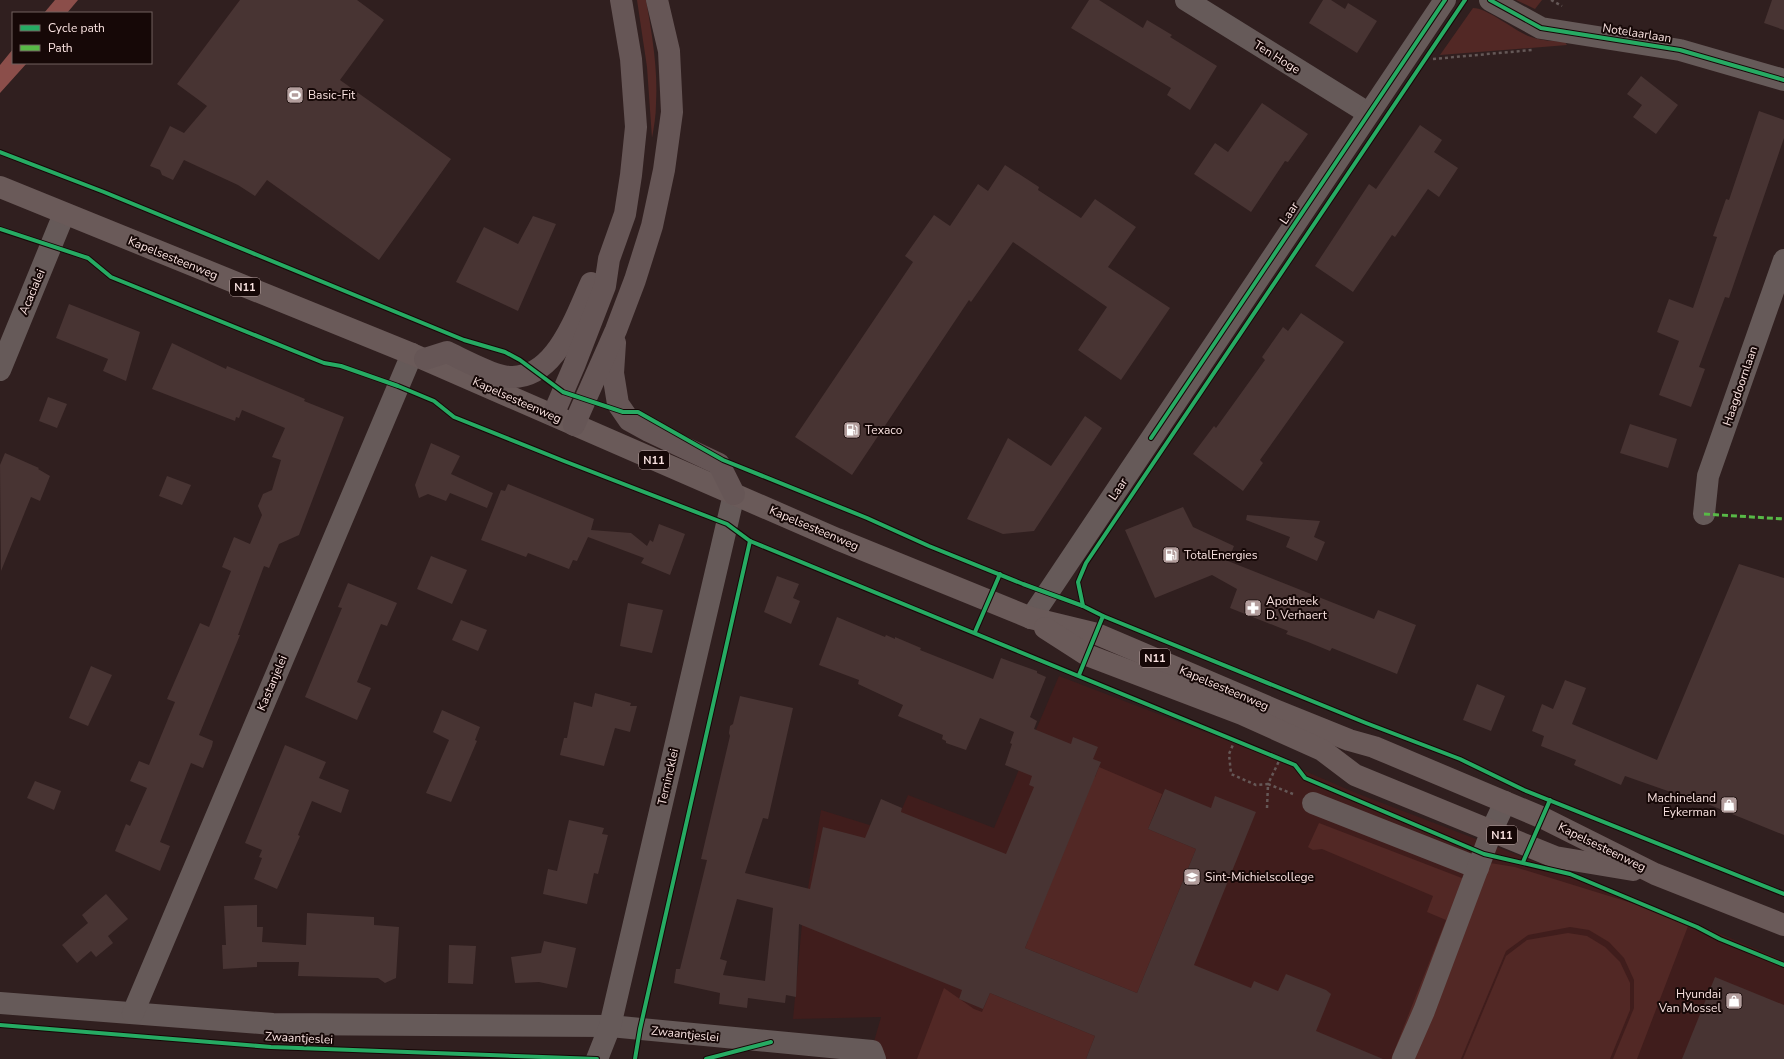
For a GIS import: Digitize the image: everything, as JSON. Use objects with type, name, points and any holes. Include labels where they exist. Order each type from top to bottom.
[{"type":"highway","points":[[553,415],[605,286],[609,260],[625,214],[636,127],[631,59],[621,0]]},
{"type":"highway","points":[[574,425],[616,330],[635,280],[652,226],[664,170],[672,112],[669,51],[657,0]]},
{"type":"highway","points":[[418,356],[447,352],[502,376],[521,377],[538,370],[552,357],[568,333],[593,280],[609,260]]},
{"type":"highway","points":[[616,330],[613,373],[618,404],[629,420],[719,464],[734,494]]},
{"type":"main road","name":"Kapelsesteenweg","points":[[0,187],[418,356],[734,494],[1031,618],[1096,634],[1348,740],[1374,747],[1542,818],[1655,874],[1784,925]]},
{"type":"main road","name":"Kapelsesteenweg","points":[[1031,618],[1087,655],[1242,714],[1322,750],[1355,775],[1555,857],[1655,874]]},
{"type":"street","name":"Ten Hoge","points":[[1186,0],[1368,113]]},
{"type":"street","name":"Laar","points":[[1031,618],[1445,0]]},
{"type":"street","name":"Notelaarlaan","points":[[1490,0],[1541,28],[1680,50],[1784,80]]},
{"type":"street","name":"Acacialei","points":[[0,370],[64,214]]},
{"type":"street","name":"Haagdoornlaan","points":[[1704,514],[1708,476],[1784,260]]},
{"type":"street","name":"Kastanjelei","points":[[133,1013],[418,356]]},
{"type":"street","name":"Ternincklei","points":[[597,1059],[610,1026],[734,494]]},
{"type":"street","points":[[1332,759],[1348,740]]},
{"type":"street","points":[[1403,1059],[1424,1011],[1492,830],[1505,802]]},
{"type":"street","points":[[1313,803],[1478,868]]},
{"type":"street","name":"Zwaantjeslei","points":[[0,1003],[273,1024],[610,1026],[874,1055]]},
{"type":"path","points":[[1433,60],[1536,50]]},
{"type":"path","points":[[1228,737],[1243,743]]},
{"type":"path","points":[[1235,740],[1229,754],[1231,774],[1256,785],[1268,784]]},
{"type":"path","points":[[1272,756],[1285,761]]},
{"type":"path","points":[[1267,808],[1268,784],[1280,758]]},
{"type":"shaded area","points":[[55,0],[78,0],[68,12],[45,12]]},
{"type":"shaded area","points":[[637,0],[646,0],[654,52],[656,91],[655,117],[652,138],[647,67]]},
{"type":"shaded area","points":[[1516,0],[1542,0],[1535,9]]},
{"type":"shaded area","points":[[1473,8],[1486,12],[1531,37],[1565,42],[1567,45],[1440,55]]},
{"type":"shaded area","points":[[12,50],[12,64],[26,64],[0,93],[0,65]]},
{"type":"shaded area","name":"Sint-Michielscollege","points":[[1059,676],[1286,763],[1356,793],[1690,921],[1784,961],[1784,1059],[869,1059],[881,1017],[793,1019],[802,924],[821,810],[892,832],[908,795],[994,828]]},
{"type":"shaded area","points":[[1069,767],[1095,777],[1099,767],[1162,794],[1148,829],[1196,849],[1137,993],[1025,948],[1028,941],[1013,934]]},
{"type":"shaded area","points":[[1319,823],[1480,885],[1490,863],[1515,867],[1690,921],[1637,1059],[1613,1059],[1634,1008],[1634,980],[1624,958],[1609,942],[1589,930],[1570,927],[1528,935],[1506,951],[1461,1059],[1391,1059],[1446,920],[1427,912],[1433,896],[1322,849],[1313,850],[1308,847]]},
{"type":"shaded area","points":[[1568,933],[1587,936],[1605,947],[1620,962],[1630,983],[1630,1010],[1610,1059],[1463,1059],[1506,956],[1527,940]]},
{"type":"shaded area","points":[[944,988],[974,1009],[982,1012],[990,993],[1095,1036],[1086,1059],[917,1059]]},
{"type":"building","points":[[240,0],[357,0],[384,20],[340,80],[451,159],[379,260],[267,180],[255,196],[238,185],[184,160],[173,180],[162,175],[160,170],[150,166],[170,126],[184,133],[207,106],[177,84]]},
{"type":"building","points":[[1089,0],[1099,0],[1143,28],[1147,20],[1172,35],[1170,37],[1217,66],[1190,110],[1167,95],[1171,88],[1071,28]]},
{"type":"building","points":[[1323,0],[1331,0],[1345,9],[1348,3],[1377,21],[1357,53],[1309,23]]},
{"type":"building","points":[[1772,0],[1784,0],[1784,30],[1764,23]]},
{"type":"building","points":[[1641,76],[1678,105],[1656,134],[1633,117],[1642,105],[1627,94]]},
{"type":"building","points":[[1262,103],[1308,134],[1288,162],[1285,161],[1251,212],[1194,174],[1215,143],[1228,152]]},
{"type":"building","points":[[1759,111],[1784,120],[1784,138],[1729,298],[1725,297],[1699,367],[1705,369],[1691,407],[1659,395],[1679,341],[1657,332],[1669,299],[1693,308],[1717,237],[1713,236],[1726,199],[1729,200]]},
{"type":"building","points":[[1420,125],[1442,140],[1434,152],[1458,168],[1439,197],[1428,189],[1395,237],[1392,235],[1353,292],[1315,266],[1369,184],[1376,189]]},
{"type":"building","points":[[1005,165],[1039,187],[1038,190],[1081,218],[1095,199],[1136,227],[1108,267],[1170,308],[1121,380],[1078,350],[1107,307],[1013,242],[971,302],[969,300],[852,475],[795,437],[913,262],[905,256],[934,215],[950,226],[978,184],[988,191]]},
{"type":"building","points":[[533,216],[556,224],[518,311],[456,282],[484,227],[518,244]]},
{"type":"building","points":[[69,304],[140,332],[126,381],[103,371],[108,359],[56,338]]},
{"type":"building","points":[[1301,313],[1344,342],[1260,460],[1263,463],[1243,491],[1193,454],[1214,426],[1216,428],[1265,360],[1262,357],[1283,327],[1288,331]]},
{"type":"building","points":[[172,343],[226,369],[227,366],[305,399],[304,401],[344,417],[299,535],[279,544],[269,568],[264,566],[238,635],[240,635],[199,735],[213,741],[212,746],[203,768],[191,763],[160,842],[170,846],[160,871],[115,851],[126,824],[130,826],[147,788],[130,781],[139,761],[149,765],[175,702],[167,699],[200,623],[209,627],[231,571],[222,567],[234,537],[250,544],[262,515],[258,506],[263,494],[272,490],[281,460],[272,457],[285,428],[242,410],[239,418],[236,417],[235,421],[152,389]]},
{"type":"building","points":[[48,397],[67,404],[57,428],[39,421]]},
{"type":"building","points":[[1085,416],[1102,428],[1034,531],[1003,534],[967,519],[1008,438],[1051,466]]},
{"type":"building","points":[[1630,424],[1677,439],[1668,468],[1620,453]]},
{"type":"building","points":[[431,443],[460,456],[451,474],[493,493],[487,508],[450,493],[446,501],[428,494],[419,498],[415,485]]},
{"type":"building","points":[[5,453],[39,468],[38,469],[50,476],[40,501],[31,497],[1,571],[0,465]]},
{"type":"building","points":[[167,476],[191,485],[182,505],[159,496]]},
{"type":"building","points":[[508,484],[594,519],[591,530],[631,533],[647,546],[650,540],[653,542],[659,524],[685,534],[670,575],[641,563],[644,558],[588,537],[577,561],[573,560],[569,569],[528,553],[526,557],[481,540],[501,490],[505,491]]},
{"type":"building","points":[[1183,507],[1193,527],[1234,546],[1228,561],[1374,619],[1378,610],[1416,625],[1397,674],[1332,648],[1330,651],[1286,634],[1288,631],[1230,608],[1237,589],[1212,575],[1155,598],[1125,530]]},
{"type":"building","points":[[1247,515],[1320,521],[1314,537],[1325,542],[1317,561],[1286,547],[1290,537],[1246,520]]},
{"type":"building","points":[[431,556],[467,570],[452,604],[417,589]]},
{"type":"building","points":[[1739,564],[1784,578],[1784,835],[1683,794],[1682,796],[1625,776],[1621,785],[1574,765],[1576,760],[1541,746],[1544,736],[1532,731],[1542,704],[1553,709],[1565,680],[1586,688],[1572,724],[1657,760]]},
{"type":"building","points":[[777,576],[799,584],[793,598],[800,601],[791,624],[764,612]]},
{"type":"building","points":[[348,583],[397,603],[387,626],[381,624],[357,682],[371,688],[357,720],[305,697],[342,608],[338,607]]},
{"type":"building","points":[[628,603],[663,610],[652,653],[620,646]]},
{"type":"building","points":[[837,617],[885,637],[886,635],[895,639],[895,637],[921,648],[920,650],[993,679],[1001,658],[1037,671],[1037,673],[1046,677],[1030,717],[1037,721],[1034,729],[1071,744],[1073,737],[1098,747],[1093,759],[1101,762],[1025,948],[1137,993],[1196,849],[1148,829],[1165,789],[1211,808],[1215,796],[1256,812],[1194,965],[1251,988],[1254,981],[1278,991],[1286,974],[1326,990],[1331,994],[1316,1031],[1383,1059],[1086,1059],[1095,1036],[990,993],[983,1009],[959,999],[962,990],[799,924],[796,997],[786,995],[785,1003],[748,998],[747,1008],[719,1004],[720,993],[674,983],[676,969],[680,969],[707,860],[701,859],[730,736],[730,726],[733,724],[740,696],[793,708],[768,819],[763,818],[745,873],[810,889],[823,827],[865,838],[881,799],[902,808],[901,812],[1006,854],[1034,787],[1029,785],[1032,776],[1005,765],[1012,744],[1010,743],[1014,732],[980,718],[966,750],[946,743],[946,741],[942,739],[943,735],[898,716],[903,705],[858,684],[859,680],[819,665]],"holes":[[[737,899],[773,908],[765,981],[723,975],[727,961],[720,959]]]},
{"type":"building","points":[[461,620],[487,630],[478,651],[452,640]]},
{"type":"building","points":[[91,666],[112,675],[88,726],[69,718]]},
{"type":"building","points":[[1477,684],[1505,696],[1491,731],[1463,720]]},
{"type":"building","points":[[595,693],[631,703],[630,706],[637,706],[630,732],[615,728],[604,766],[560,755],[564,738],[567,738],[574,702],[592,707]]},
{"type":"building","points":[[442,710],[480,727],[475,740],[477,741],[451,802],[426,793],[449,740],[433,732]]},
{"type":"building","points":[[285,745],[326,762],[319,778],[349,790],[341,813],[312,801],[298,835],[300,836],[277,889],[254,879],[262,858],[259,857],[262,850],[245,843]]},
{"type":"building","points":[[35,781],[61,791],[54,810],[27,798]]},
{"type":"building","points":[[569,820],[604,828],[602,834],[608,835],[598,874],[594,873],[587,904],[543,894],[548,869],[557,871]]},
{"type":"building","points":[[106,894],[128,919],[108,936],[113,943],[96,957],[91,951],[77,963],[62,945],[88,923],[82,915]]},
{"type":"building","points":[[257,905],[257,927],[263,927],[262,942],[306,945],[307,913],[374,917],[374,925],[399,927],[396,978],[385,983],[378,978],[298,976],[299,962],[257,962],[257,967],[223,969],[222,945],[226,945],[224,906]]},
{"type":"building","points":[[544,941],[576,948],[567,988],[539,982],[515,983],[511,957],[541,953]]},
{"type":"building","points":[[449,945],[476,946],[473,984],[448,983]]},
{"type":"building","points":[[1715,977],[1784,1005],[1784,1059],[1682,1059]]},
{"type":"marked path","points":[[1704,514],[1784,519]]},
{"type":"cycle path","points":[[1151,438],[1445,0]]},
{"type":"cycle path","points":[[1083,606],[1078,582],[1086,563],[1465,0]]},
{"type":"cycle path","points":[[1490,0],[1541,28],[1680,50],[1784,80]]},
{"type":"cycle path","points":[[0,152],[104,192],[464,340],[505,352],[520,360],[563,392],[623,412],[638,412],[723,460],[867,518],[929,546],[1023,584],[1083,606],[1103,616],[1366,723],[1460,759],[1524,790],[1784,894]]},
{"type":"cycle path","points":[[0,229],[88,258],[111,277],[324,363],[341,366],[398,386],[434,401],[454,417],[727,524],[750,541],[1295,765],[1305,778],[1484,854],[1570,874],[1784,965]]},
{"type":"cycle path","points":[[635,1059],[640,1029],[750,541]]},
{"type":"cycle path","points":[[975,632],[1000,574]]},
{"type":"cycle path","points":[[1079,675],[1103,616]]},
{"type":"cycle path","points":[[1523,862],[1550,800]]},
{"type":"cycle path","points":[[0,1025],[271,1047],[597,1059]]},
{"type":"cycle path","points":[[706,1059],[771,1042]]},
{"type":"place","name":"Basic-Fit","points":[[295,95]]},
{"type":"place","name":"Texaco","points":[[852,430]]},
{"type":"place","name":"TotalEnergies","points":[[1171,555]]},
{"type":"place","name":"Apotheek D. Verhaert","points":[[1253,608]]},
{"type":"place","name":"Machineland Eykerman","points":[[1729,805]]},
{"type":"place","name":"Sint-Michielscollege","points":[[1192,877]]},
{"type":"place","name":"Hyundai Van Mossel","points":[[1734,1001]]}]
